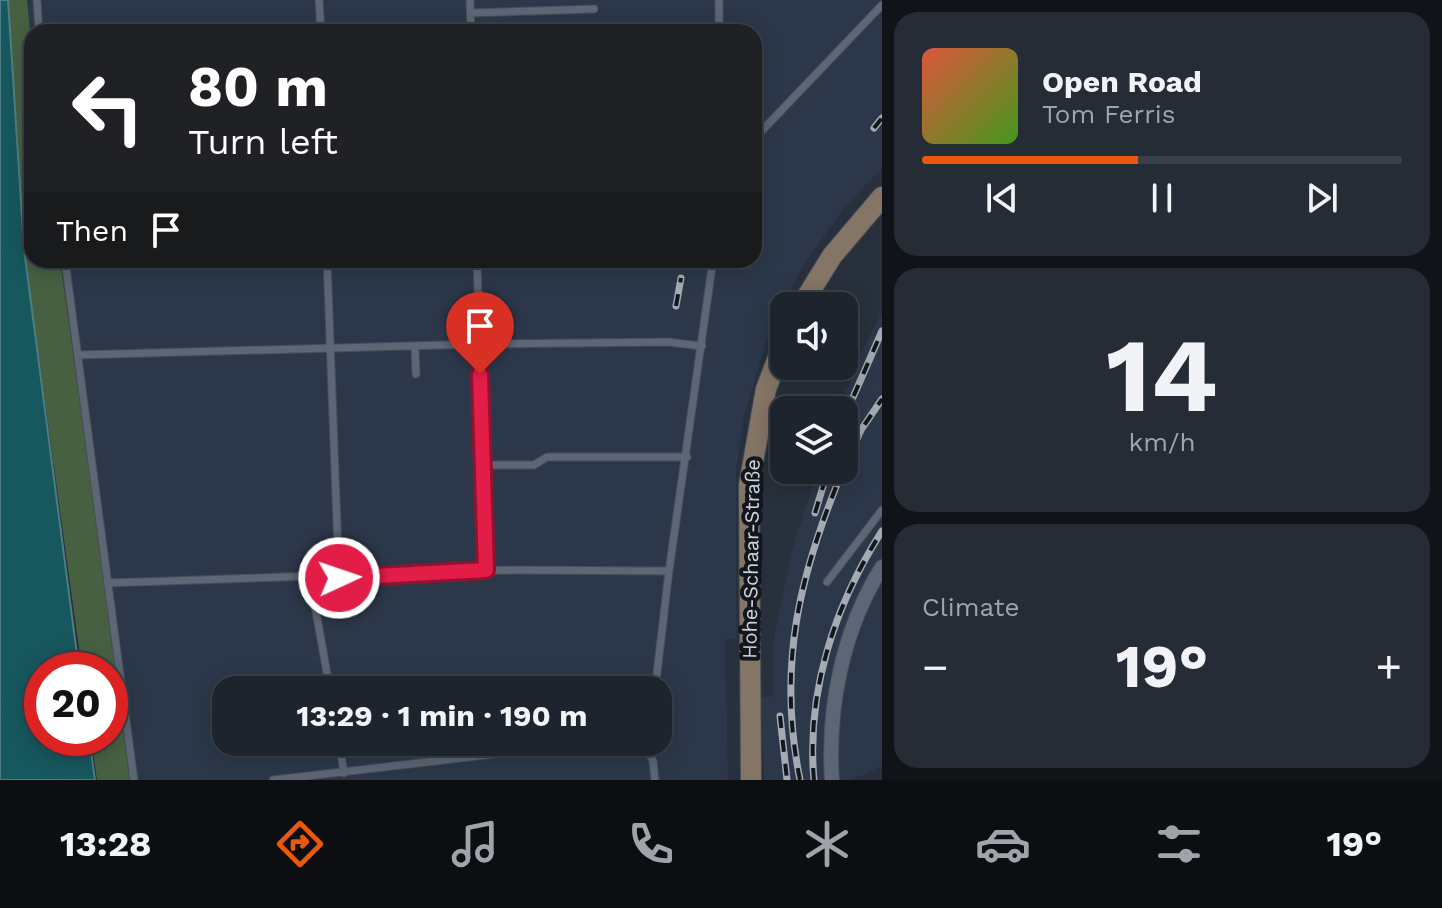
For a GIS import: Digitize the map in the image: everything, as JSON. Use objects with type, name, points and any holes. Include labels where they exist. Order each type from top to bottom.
[{"type":"main road","points":[[810,292],[832,256],[882,197]]},
{"type":"main road","name":"Hohe-Schaar-Straße","points":[[751,780],[749,485],[770,379]]},
{"type":"street","points":[[832,780],[836,691],[845,651],[860,609],[882,567]]},
{"type":"lane","points":[[37,0],[38,24]]},
{"type":"lane","points":[[319,0],[320,24]]},
{"type":"lane","points":[[470,0],[471,24]]},
{"type":"lane","points":[[719,0],[719,24]]},
{"type":"lane","points":[[762,131],[882,5]]},
{"type":"lane","points":[[471,13],[594,9]]},
{"type":"lane","points":[[66,268],[134,780]]},
{"type":"lane","points":[[328,268],[333,348],[339,578]]},
{"type":"lane","points":[[477,268],[486,570]]},
{"type":"lane","points":[[657,676],[712,268]]},
{"type":"lane","points":[[78,355],[479,344],[668,342],[702,346]]},
{"type":"lane","points":[[415,347],[416,374]]},
{"type":"lane","points":[[483,465],[534,465],[547,457],[687,457]]},
{"type":"lane","points":[[827,582],[882,510]]},
{"type":"lane","points":[[107,583],[339,578],[486,570],[669,571]]},
{"type":"lane","points":[[310,578],[328,676]]},
{"type":"lane","points":[[341,756],[344,773]]},
{"type":"lane","points":[[273,780],[481,756]]},
{"type":"lane","points":[[650,756],[655,780]]},
{"type":"shaded area","points":[[0,0],[8,0],[24,268],[26,268],[77,652],[24,652],[24,756],[92,756],[95,780],[0,780]]},
{"type":"shaded area","points":[[8,0],[27,0],[29,24],[24,24],[24,249]]},
{"type":"shaded area","points":[[27,0],[882,0],[882,168],[845,207],[802,267],[790,292],[770,292],[770,332],[744,416],[736,469],[736,639],[725,639],[728,780],[133,780],[128,744],[128,652],[115,652],[61,268],[762,268],[762,24],[29,24]]},
{"type":"shaded area","points":[[27,268],[61,268],[115,652],[80,652]]},
{"type":"shaded area","points":[[882,312],[882,766],[851,780],[764,780],[761,697],[773,696],[774,638],[792,550],[813,484],[858,484],[858,396],[844,396],[851,380],[858,380],[861,353]]},
{"type":"shaded area","points":[[128,744],[133,780],[97,780],[94,756],[128,756]]},
{"type":"railway","points":[[874,128],[882,118]]},
{"type":"railway","points":[[676,306],[681,278]]},
{"type":"railway","points":[[854,396],[882,331]]},
{"type":"railway","points":[[858,437],[882,399]]},
{"type":"railway","points":[[815,513],[824,484]]},
{"type":"railway","points":[[800,780],[791,698],[796,622],[814,547],[838,484]]},
{"type":"railway","points":[[814,780],[815,714],[827,650],[850,589],[882,531]]},
{"type":"railway","points":[[780,716],[787,780]]},
{"type":"route","points":[[339,578],[486,570],[480,374]]}]
